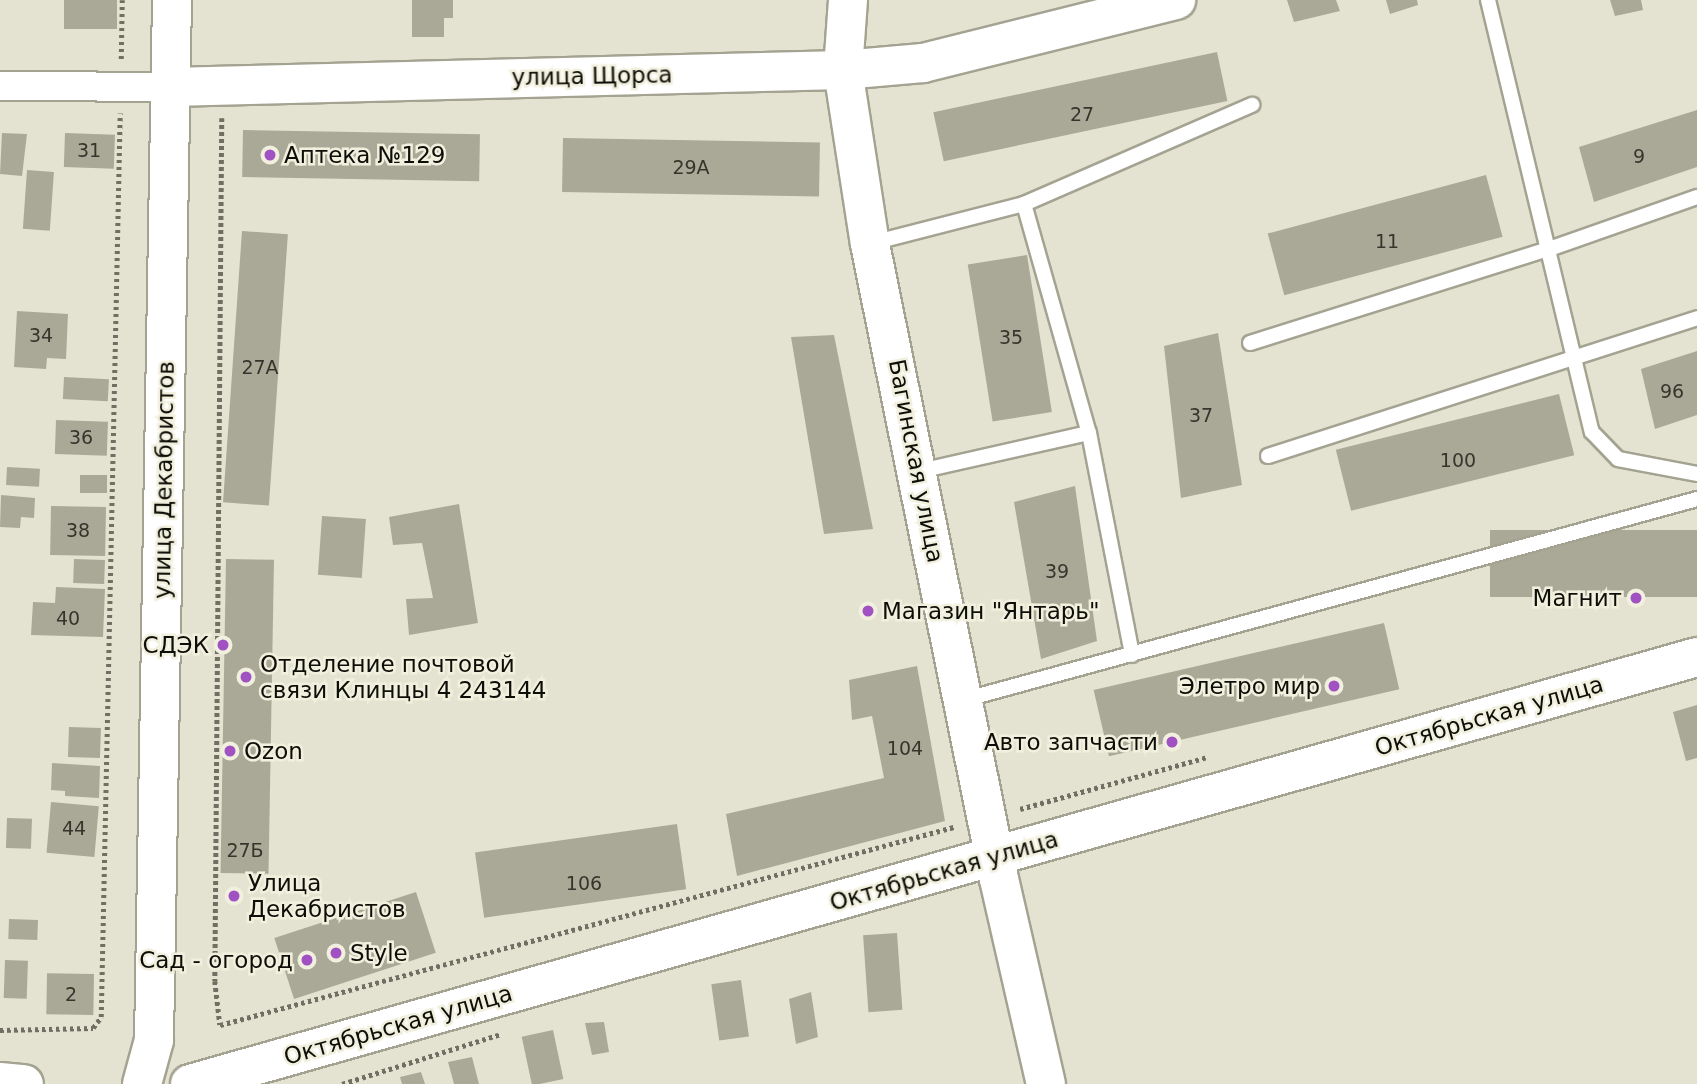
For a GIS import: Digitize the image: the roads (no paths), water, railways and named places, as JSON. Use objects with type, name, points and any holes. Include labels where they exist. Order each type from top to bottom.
[{"type":"main road","name":"улица Декабристов","points":[[142,1084],[154,1040],[172,0]]},
{"type":"main road","name":"Багинская улица","points":[[848,0],[843,70],[870,244],[920,471],[961,700],[1046,1084]]},
{"type":"main road","name":"улица Щорса","points":[[171,88],[843,70],[923,63],[1176,0]]},
{"type":"main road","name":"Октябрьская улица","points":[[190,1084],[1697,657]]},
{"type":"main road","points":[[0,1082],[24,1084]]},
{"type":"street","name":"улица Щорса","points":[[0,86],[171,88]]},
{"type":"lane","points":[[1488,0],[1577,358],[1592,432],[1618,458],[1697,474]]},
{"type":"lane","points":[[870,244],[1024,204],[1251,105]]},
{"type":"lane","points":[[1250,343],[1549,249],[1697,197]]},
{"type":"lane","points":[[1024,204],[1089,433],[1132,655]]},
{"type":"lane","points":[[1268,456],[1697,318]]},
{"type":"lane","points":[[920,471],[1089,433]]},
{"type":"lane","points":[[961,700],[1697,499]]},
{"type":"place","name":"Аптека №129","points":[[270,155]]},
{"type":"place","name":"Магнит","points":[[1636,598]]},
{"type":"place","name":"Магазин \"Янтарь\"","points":[[868,611]]},
{"type":"place","name":"СДЭК","points":[[223,645]]},
{"type":"place","name":"Отделение почтовой связи Клинцы 4 243144","points":[[246,677]]},
{"type":"place","name":"Элетро мир","points":[[1334,686]]},
{"type":"place","name":"Авто запчасти","points":[[1172,742]]},
{"type":"place","name":"Ozon","points":[[230,751]]},
{"type":"place","name":"Улица Декабристов","points":[[234,896]]},
{"type":"place","name":"Style","points":[[336,953]]},
{"type":"place","name":"Сад - огород","points":[[307,960]]}]
